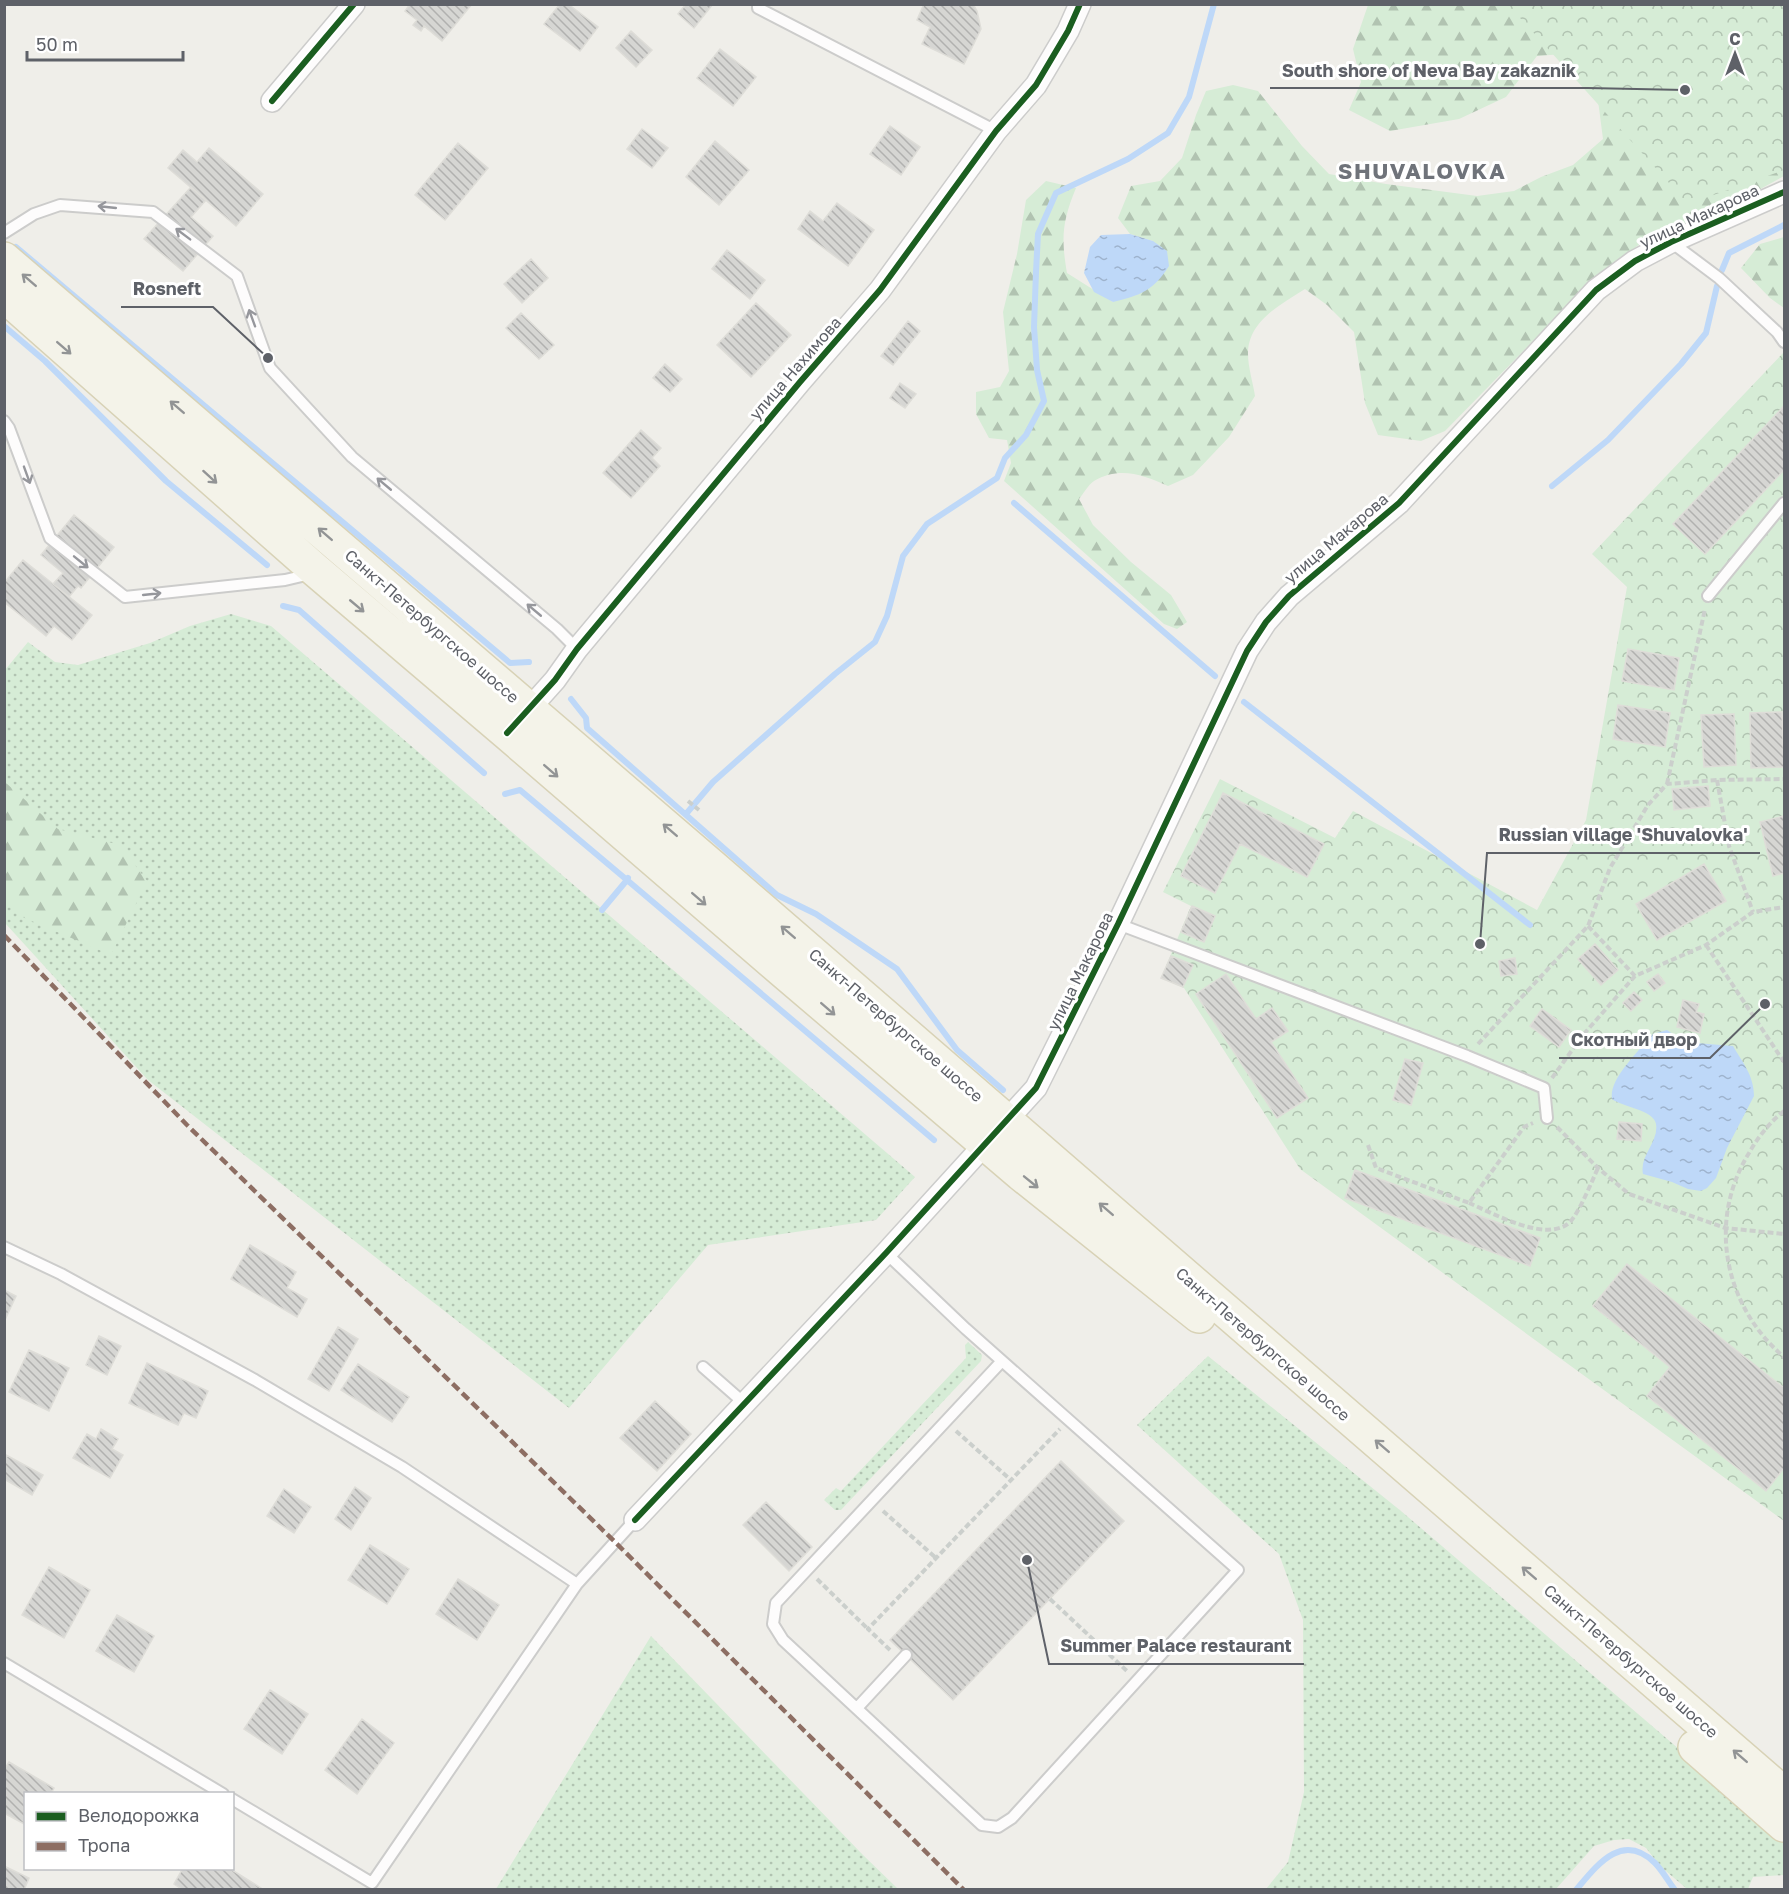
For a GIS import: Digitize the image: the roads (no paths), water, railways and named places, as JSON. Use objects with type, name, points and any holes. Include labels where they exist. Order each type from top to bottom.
[{"type":"main road","name":"Санкт-Петербургское шоссе","points":[[4,259],[529,709],[997,1133],[1120,1255],[1191,1310],[1785,1825]]},
{"type":"main road","name":"Санкт-Петербургское шоссе","points":[[4,295],[313,568],[507,733],[997,1133],[1785,1794]]},
{"type":"street","points":[[272,101],[354,4]]},
{"type":"street","name":"улица Нахимова","points":[[507,733],[555,680],[577,649],[880,290],[996,131],[1036,85],[1068,31],[1080,4]]},
{"type":"street","name":"улица Макарова","points":[[635,1520],[886,1253],[1036,1088],[1118,924],[1247,651],[1266,622],[1289,596],[1399,503],[1596,290],[1635,261],[1671,242],[1785,192]]},
{"type":"lane","points":[[758,4],[758,8],[996,131]]},
{"type":"lane","points":[[4,233],[34,214],[60,205],[153,212],[237,276],[270,368],[351,457],[577,649]]},
{"type":"lane","points":[[1671,242],[1719,278],[1785,342]]},
{"type":"lane","points":[[4,421],[9,428],[50,538],[125,597],[285,580],[302,576],[313,568]]},
{"type":"lane","points":[[1708,596],[1785,503]]},
{"type":"lane","points":[[1118,924],[1467,1056],[1544,1088],[1547,1118]]},
{"type":"lane","points":[[4,1247],[61,1274],[255,1380],[402,1467],[577,1584]]},
{"type":"lane","points":[[886,1253],[1002,1361],[1238,1570],[1012,1818],[998,1827],[982,1825],[783,1640],[772,1624],[776,1603],[1002,1361]]},
{"type":"lane","points":[[703,1367],[744,1403]]},
{"type":"lane","points":[[234,1800],[370,1886],[577,1584],[635,1520]]},
{"type":"lane","points":[[857,1708],[903,1658]]},
{"type":"lane","points":[[4,1663],[220,1792]]},
{"type":"water","points":[[1130,234],[1153,241],[1167,251],[1169,266],[1146,291],[1113,302],[1094,292],[1084,273],[1090,247],[1101,235]]},
{"type":"water","points":[[1667,1030],[1684,1042],[1733,1046],[1747,1070],[1754,1089],[1754,1096],[1727,1148],[1716,1178],[1701,1191],[1643,1174],[1644,1161],[1655,1137],[1654,1119],[1644,1112],[1612,1099],[1615,1083],[1630,1060],[1653,1034]]},
{"type":"waterway","points":[[686,814],[713,782],[835,674],[875,642],[887,616],[903,556],[927,524],[997,478],[1005,458],[1026,435],[1044,401],[1037,370],[1034,327],[1038,234],[1056,193],[1128,159],[1168,133],[1189,97],[1214,4]]},
{"type":"waterway","points":[[1722,270],[1729,253],[1784,225]]},
{"type":"waterway","points":[[16,247],[510,663],[529,662]]},
{"type":"waterway","points":[[1552,486],[1608,440],[1681,364],[1706,333],[1717,286]]},
{"type":"waterway","points":[[4,326],[45,361],[166,481],[267,565]]},
{"type":"waterway","points":[[1014,503],[1215,676]]},
{"type":"waterway","points":[[283,606],[299,610],[484,773]]},
{"type":"waterway","points":[[571,699],[586,718],[587,728],[777,895],[816,914],[897,969],[957,1050],[1003,1090]]},
{"type":"waterway","points":[[1244,702],[1530,925]]},
{"type":"waterway","points":[[505,794],[520,790],[627,880],[628,878]]},
{"type":"waterway","points":[[602,910],[627,880],[934,1140]]},
{"type":"waterway","points":[[1576,1890],[1611,1855],[1632,1850],[1643,1854],[1655,1863],[1675,1890]]},
{"type":"place","name":"South shore of Neva Bay zakaznik","points":[[1685,90]]},
{"type":"place","name":"Rosneft","points":[[268,358]]},
{"type":"place","name":"Russian village 'Shuvalovka'","points":[[1480,944]]},
{"type":"place","name":"Скотный двор","points":[[1765,1004]]},
{"type":"place","name":"Summer Palace restaurant","points":[[1027,1560]]},
{"type":"district","name":"SHUVALOVKA","points":[[1422,171]]}]
